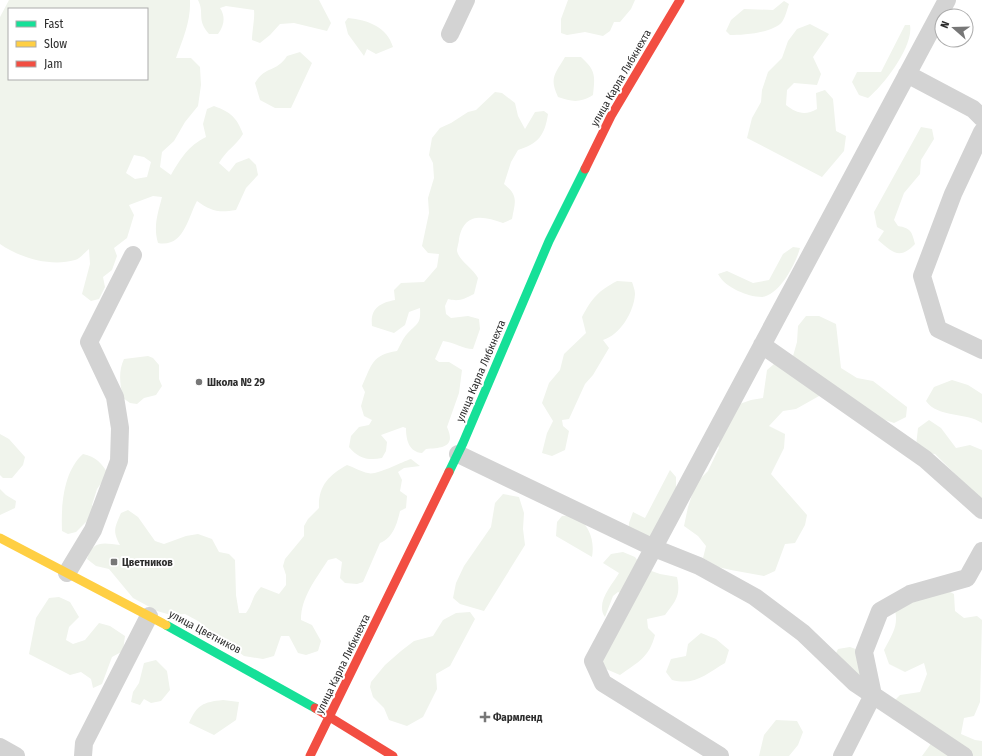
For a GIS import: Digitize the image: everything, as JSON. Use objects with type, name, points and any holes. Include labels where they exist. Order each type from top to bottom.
[{"type":"main road","name":"улица Карла Либкнехта","points":[[310,756],[331,716],[458,454],[552,234],[611,116],[680,0]]},
{"type":"main road","name":"улица Цветников","points":[[0,538],[273,682],[331,716],[393,756]]},
{"type":"lane","points":[[450,34],[466,0]]},
{"type":"lane","points":[[720,756],[603,683],[593,661],[947,0]]},
{"type":"lane","points":[[907,74],[973,109],[982,118]]},
{"type":"lane","points":[[982,132],[953,194],[922,276],[938,329],[982,350]]},
{"type":"lane","points":[[67,573],[98,519],[119,461],[120,428],[115,397],[89,342],[133,255]]},
{"type":"lane","points":[[762,344],[925,459],[982,510]]},
{"type":"lane","points":[[458,454],[654,548],[699,566],[755,596],[803,633],[855,683],[964,756]]},
{"type":"lane","points":[[842,756],[873,695],[864,652],[880,610],[910,594],[967,578],[982,551]]},
{"type":"lane","points":[[83,756],[84,743],[149,616]]},
{"type":"lane","points":[[0,747],[16,756]]},
{"type":"shaded area","points":[[9,0],[190,0],[188,23],[176,58],[191,58],[200,67],[201,85],[198,106],[185,122],[174,141],[162,152],[160,167],[171,175],[190,148],[206,137],[203,124],[207,109],[214,106],[229,113],[236,120],[243,134],[219,163],[229,172],[236,163],[249,158],[256,165],[258,175],[246,188],[236,210],[219,211],[206,207],[197,201],[188,223],[179,236],[174,241],[158,243],[156,225],[162,197],[153,196],[129,205],[134,215],[127,238],[114,248],[117,256],[112,270],[103,277],[105,287],[99,299],[91,301],[82,294],[90,264],[89,249],[77,259],[66,262],[46,262],[26,257],[0,244],[0,17]],"holes":[[[134,155],[144,157],[151,162],[147,177],[135,179],[126,173]]]},
{"type":"shaded area","points":[[198,0],[319,0],[331,23],[327,31],[294,23],[280,24],[260,43],[252,40],[254,10],[226,6],[220,8],[224,18],[222,28],[218,34],[209,34],[203,24]]},
{"type":"shaded area","points":[[568,0],[635,0],[631,9],[620,22],[614,22],[610,31],[603,36],[585,32],[567,35],[561,33],[561,19]]},
{"type":"shaded area","points":[[784,1],[789,4],[782,22],[778,26],[765,31],[750,34],[730,35],[726,31],[731,20],[744,9],[773,10]]},
{"type":"shaded area","points":[[348,18],[363,21],[376,26],[386,34],[393,47],[376,54],[367,49],[364,56],[348,34],[345,22]]},
{"type":"shaded area","points":[[810,24],[829,34],[813,57],[821,74],[817,85],[794,83],[787,90],[786,105],[797,112],[805,113],[817,109],[816,93],[825,90],[833,99],[836,131],[846,136],[844,151],[822,177],[747,138],[752,118],[761,102],[762,90],[768,72],[782,58],[788,41],[797,29]]},
{"type":"shaded area","points":[[905,25],[910,25],[910,34],[903,54],[875,92],[868,98],[859,95],[852,82],[857,72],[881,72]]},
{"type":"shaded area","points":[[300,52],[312,63],[291,108],[275,108],[260,100],[255,83],[259,77],[279,65],[287,56]]},
{"type":"shaded area","points":[[565,57],[581,57],[592,70],[594,78],[593,95],[576,101],[558,97],[555,91],[554,76]]},
{"type":"shaded area","points":[[495,92],[502,93],[515,103],[518,116],[525,129],[535,112],[544,111],[548,114],[545,128],[539,138],[531,145],[518,150],[511,162],[504,184],[512,192],[515,200],[512,219],[503,223],[488,219],[475,218],[465,224],[459,239],[457,251],[458,255],[478,278],[474,294],[461,300],[448,299],[445,306],[446,314],[451,318],[468,316],[479,319],[480,329],[473,349],[443,341],[435,359],[439,362],[449,362],[462,370],[459,393],[447,427],[450,439],[449,442],[442,447],[426,449],[422,453],[418,452],[409,445],[406,428],[403,427],[381,435],[387,442],[386,451],[382,458],[364,458],[356,454],[349,447],[351,436],[359,427],[369,425],[372,420],[364,416],[361,406],[365,392],[362,386],[371,366],[378,358],[382,355],[397,351],[403,340],[419,321],[420,308],[409,312],[405,325],[394,333],[372,326],[372,315],[380,305],[395,300],[394,290],[401,283],[424,282],[437,267],[439,254],[428,253],[422,246],[429,213],[428,198],[434,178],[433,163],[429,155],[432,138],[440,128],[468,112],[476,110]]},
{"type":"shaded area","points":[[921,127],[932,129],[934,139],[921,160],[920,174],[904,193],[894,220],[898,226],[906,228],[910,231],[915,244],[905,252],[896,253],[878,240],[884,231],[877,227],[874,212]]},
{"type":"shaded area","points":[[793,247],[800,248],[791,270],[781,285],[769,295],[762,297],[738,291],[724,282],[718,274],[727,271],[753,283],[769,280],[783,254]]},
{"type":"shaded area","points":[[617,281],[632,282],[635,294],[629,315],[615,333],[603,340],[609,348],[593,375],[585,384],[569,419],[562,420],[563,426],[569,431],[565,450],[552,456],[542,453],[547,433],[553,421],[542,403],[549,383],[560,370],[564,354],[586,333],[582,317],[589,305],[600,292]]},
{"type":"shaded area","points":[[806,316],[819,316],[836,324],[841,368],[857,378],[873,381],[907,407],[906,417],[894,423],[853,409],[828,391],[796,409],[783,411],[769,426],[785,434],[784,448],[771,474],[807,515],[805,525],[795,543],[785,544],[775,571],[764,576],[718,567],[703,558],[706,546],[698,536],[684,526],[688,507],[696,483],[708,471],[719,448],[714,436],[728,408],[751,400],[763,398],[767,370],[781,358],[793,356],[797,342],[798,326]]},
{"type":"shaded area","points":[[148,356],[153,358],[159,365],[159,379],[162,386],[156,395],[144,398],[137,404],[130,403],[123,398],[120,378],[122,364],[124,359]]},
{"type":"shaded area","points":[[952,380],[968,385],[982,394],[982,423],[968,417],[945,413],[931,406],[926,401],[934,387]]},
{"type":"shaded area","points":[[929,420],[941,428],[956,448],[970,445],[982,450],[982,501],[935,454],[924,453],[916,446],[918,428]]},
{"type":"shaded area","points":[[0,434],[9,439],[25,457],[23,465],[12,478],[3,478],[0,475]]},
{"type":"shaded area","points":[[83,454],[98,461],[108,474],[97,489],[92,505],[96,512],[76,532],[68,534],[62,531],[63,500],[67,480],[71,470],[76,461]]},
{"type":"shaded area","points":[[411,459],[420,466],[404,468],[398,472],[402,480],[400,491],[407,496],[406,508],[400,511],[396,526],[391,534],[380,543],[363,582],[357,584],[345,583],[340,578],[342,562],[336,558],[328,560],[310,588],[306,596],[301,620],[312,625],[321,641],[318,651],[306,655],[298,653],[289,636],[281,636],[274,656],[263,659],[244,656],[198,621],[185,614],[171,615],[157,611],[133,598],[109,569],[96,566],[87,559],[92,549],[99,544],[120,545],[115,529],[121,513],[128,510],[138,517],[155,541],[164,544],[186,536],[198,534],[212,539],[219,552],[229,554],[235,560],[236,595],[239,613],[246,613],[261,587],[279,594],[286,585],[286,575],[283,566],[285,559],[304,536],[304,526],[308,519],[319,508],[320,493],[330,477],[347,465],[363,472],[372,473],[382,471]]},
{"type":"shaded area","points":[[670,470],[676,477],[676,490],[646,545],[628,536],[629,523],[633,512],[645,518]]},
{"type":"shaded area","points":[[0,489],[16,501],[15,508],[0,515]]},
{"type":"shaded area","points":[[503,494],[519,497],[524,513],[523,529],[525,545],[484,611],[460,604],[453,598],[456,583],[464,566],[491,527],[495,503]]},
{"type":"shaded area","points":[[576,515],[588,529],[592,539],[592,557],[556,536],[557,522],[562,516]]},
{"type":"shaded area","points":[[623,552],[635,557],[643,568],[660,574],[677,577],[678,593],[675,602],[665,615],[647,619],[648,628],[655,635],[653,643],[642,659],[620,675],[606,669],[600,656],[628,596],[618,592],[613,596],[605,617],[602,612],[603,600],[619,573],[603,563],[611,554]]},
{"type":"shaded area","points":[[939,586],[954,594],[955,611],[964,618],[977,616],[982,620],[980,702],[974,716],[964,718],[961,734],[975,740],[982,741],[982,756],[922,756],[930,745],[933,735],[892,719],[889,706],[900,695],[920,692],[927,674],[924,663],[905,672],[889,664],[884,650],[896,622],[893,603]]},
{"type":"shaded area","points":[[59,597],[70,602],[79,617],[69,627],[66,640],[73,644],[85,640],[99,623],[110,626],[125,636],[123,651],[112,657],[102,684],[93,688],[91,679],[81,672],[70,675],[29,654],[36,618],[49,598]]},
{"type":"shaded area","points":[[470,612],[475,619],[450,666],[436,674],[437,689],[423,717],[407,726],[389,720],[384,708],[373,697],[370,687],[371,682],[385,665],[414,641],[433,636],[443,620],[456,613]]},
{"type":"shaded area","points":[[701,633],[716,639],[729,650],[725,663],[706,675],[694,680],[672,680],[666,672],[671,659],[686,656],[688,644]]},
{"type":"shaded area","points":[[850,647],[864,652],[866,665],[855,683],[832,661],[838,649]]},
{"type":"shaded area","points":[[156,660],[167,671],[170,690],[161,701],[151,703],[144,699],[140,705],[131,702],[133,692],[139,683],[144,663]]},
{"type":"shaded area","points":[[223,700],[239,702],[236,720],[214,735],[189,723],[198,708],[206,703]]},
{"type":"shaded area","points":[[776,720],[797,721],[803,732],[798,745],[789,756],[759,756],[764,735]]},
{"type":"traffic: fast","points":[[449,472],[463,443],[549,241],[585,169]]},
{"type":"traffic: fast","points":[[166,625],[315,708]]},
{"type":"traffic: slow","points":[[0,538],[166,625]]},
{"type":"traffic: jam","points":[[585,169],[611,116],[680,0]]},
{"type":"traffic: jam","points":[[310,756],[449,472]]},
{"type":"traffic: jam","points":[[315,708],[393,756]]},
{"type":"place","name":"Школа № 29","points":[[199,382]]},
{"type":"place","name":"Цветников","points":[[114,562]]},
{"type":"place","name":"Фармленд","points":[[485,717]]}]
